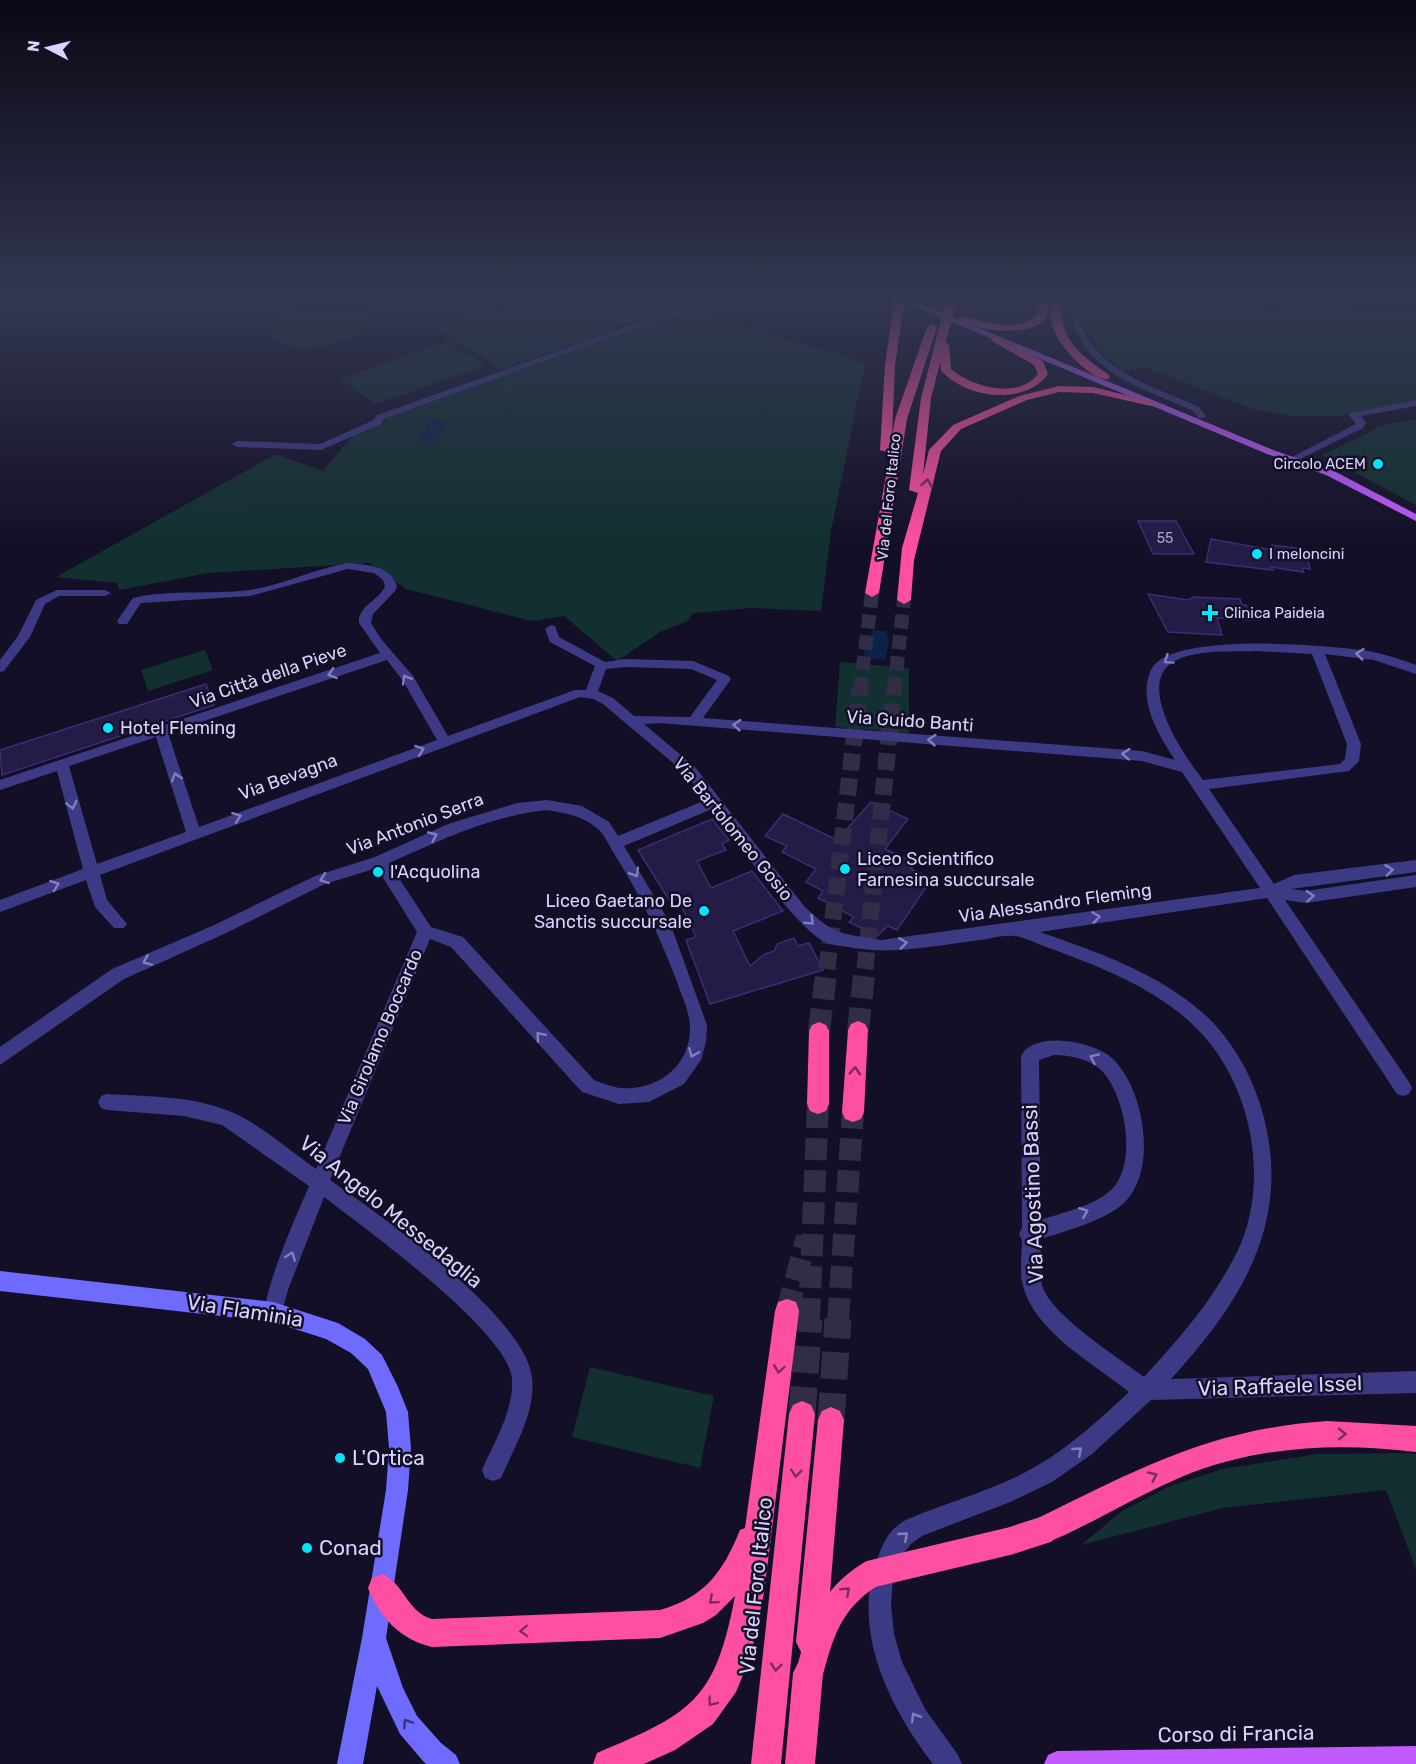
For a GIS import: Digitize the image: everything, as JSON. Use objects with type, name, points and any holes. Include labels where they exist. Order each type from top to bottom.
[{"type":"highway","points":[[884,510],[889,378]]},
{"type":"highway","name":"Via del Foro Italico","points":[[872,593],[884,510],[913,378]]},
{"type":"highway","name":"Via del Foro Italico","points":[[904,600],[930,378]]},
{"type":"highway","points":[[958,378],[966,384],[1007,391],[1026,388],[1041,378]]},
{"type":"highway","points":[[908,560],[935,450],[957,427],[1029,396],[1059,389],[1093,390],[1152,403]]},
{"type":"highway","points":[[853,1112],[858,1029]]},
{"type":"highway","points":[[818,1104],[819,1031]]},
{"type":"highway","points":[[608,1764],[685,1728],[706,1709],[722,1689],[743,1625],[787,1311]]},
{"type":"highway","name":"Via del Foro Italico","points":[[766,1764],[802,1414]]},
{"type":"highway","points":[[800,1764],[831,1420]]},
{"type":"highway","points":[[807,1682],[829,1613],[836,1600],[856,1582],[872,1574],[975,1550],[1044,1530],[1183,1463],[1241,1446],[1323,1434],[1369,1434],[1416,1439]]},
{"type":"highway","points":[[382,1588],[408,1624],[432,1634],[660,1624],[692,1615],[720,1593],[744,1557],[760,1513]]},
{"type":"main road","points":[[1092,378],[1270,452],[1295,459],[1355,484],[1416,518]]},
{"type":"main road","points":[[1109,378],[1168,399],[1201,416],[1278,448],[1295,459]]},
{"type":"main road","name":"Corso di Francia","points":[[1057,1764],[1416,1759]]},
{"type":"street","points":[[237,444],[321,447],[378,422],[380,417],[489,378]]},
{"type":"street","points":[[1128,378],[1168,399]]},
{"type":"street","points":[[1295,459],[1360,426],[1361,422],[1354,415],[1416,403]]},
{"type":"street","points":[[123,621],[137,600],[250,593],[335,567],[367,567],[385,575],[391,586],[385,597],[368,613],[365,621],[388,655],[398,664],[444,741]]},
{"type":"street","points":[[0,668],[24,637],[40,602],[57,593],[105,593]]},
{"type":"street","points":[[551,629],[554,639],[602,666],[626,663],[693,665],[725,679],[693,722]]},
{"type":"street","points":[[1403,1088],[1183,766],[1169,740],[1154,693],[1157,670],[1165,660],[1174,655],[1209,648],[1370,656],[1416,670]]},
{"type":"street","points":[[1198,785],[1332,771],[1344,768],[1352,761],[1354,744],[1318,652]]},
{"type":"street","name":"Via Città della Pieve","points":[[62,764],[388,655]]},
{"type":"street","points":[[591,693],[602,666]]},
{"type":"street","name":"Via Bevagna","points":[[0,906],[573,694],[591,693]]},
{"type":"street","name":"Via Bartolomeo Gosio","points":[[591,693],[608,701],[633,720],[690,770],[810,922],[826,935],[845,942]]},
{"type":"street","name":"Via Guido Banti","points":[[633,720],[693,722],[1142,756],[1183,766]]},
{"type":"street","points":[[161,731],[194,833]]},
{"type":"street","points":[[0,785],[62,764],[100,903],[119,924]]},
{"type":"street","points":[[616,843],[715,802]]},
{"type":"street","name":"Via Antonio Serra","points":[[0,1057],[118,974],[218,930],[320,880],[380,861],[453,828],[528,807],[564,806],[577,810],[604,826],[662,923],[699,1025],[698,1042],[692,1060],[678,1078],[659,1090],[629,1096],[608,1094],[588,1086],[457,942],[425,931]]},
{"type":"street","points":[[380,861],[425,931]]},
{"type":"street","name":"Via Alessandro Fleming","points":[[1270,892],[1294,881],[1416,866]]},
{"type":"street","name":"Via Alessandro Fleming","points":[[845,942],[881,946],[1270,892],[1306,897],[1416,881]]},
{"type":"street","points":[[950,1764],[929,1740],[910,1710],[887,1659],[880,1592],[883,1572],[890,1552],[906,1533],[916,1527],[1010,1491],[1058,1466],[1144,1390],[1208,1317],[1236,1275],[1252,1241],[1261,1205],[1263,1169],[1258,1129],[1242,1078],[1221,1043],[1202,1022],[1177,1002],[1129,974],[1016,929]]},
{"type":"street","name":"Via Girolamo Boccardo","points":[[273,1312],[278,1290],[320,1182],[425,931]]},
{"type":"street","name":"Via Agostino Bassi","points":[[1029,1234],[1117,1197],[1132,1174],[1135,1149],[1131,1110],[1108,1065],[1081,1052],[1052,1047],[1030,1056],[1029,1234],[1032,1285],[1047,1314],[1144,1390]]},
{"type":"street","name":"Via Angelo Messedaglia","points":[[107,1102],[205,1111],[230,1119],[320,1182],[464,1298],[515,1354],[521,1374],[519,1403],[493,1470]]},
{"type":"street","name":"Via Flaminia","points":[[0,1281],[273,1312],[323,1326],[351,1341],[375,1362],[391,1394],[399,1423],[400,1448],[397,1490],[382,1588],[350,1764]]},
{"type":"street","name":"Via Raffaele Issel","points":[[1144,1390],[1416,1382]]},
{"type":"street","name":"Via Flaminia","points":[[374,1638],[389,1687],[406,1723],[419,1740],[447,1764]]},
{"type":"green space","points":[[340,378],[449,378],[375,404]]},
{"type":"green space","points":[[498,378],[862,378],[831,531],[821,611],[752,608],[693,613],[688,621],[660,632],[617,661],[564,616],[532,621],[406,589],[369,563],[208,573],[119,590],[117,583],[56,577],[276,454],[323,471],[353,435],[388,421],[385,419]]},
{"type":"green space","points":[[1174,378],[1416,378],[1416,400],[1338,416],[1294,416],[1252,409]]},
{"type":"green space","name":"Circolo ACEM","points":[[1416,419],[1416,505],[1322,455],[1378,426]]},
{"type":"green space","points":[[205,650],[213,670],[148,691],[141,670]]},
{"type":"green space","points":[[840,662],[909,668],[909,733],[835,727]]},
{"type":"green space","points":[[590,1367],[714,1396],[700,1468],[572,1437]]},
{"type":"green space","points":[[1317,1454],[1416,1454],[1416,1569],[1386,1490],[1223,1508],[1081,1545],[1122,1511],[1170,1486],[1223,1469]]},
{"type":"water","points":[[432,419],[448,421],[434,442],[418,441]]},
{"type":"water","points":[[872,630],[886,631],[889,643],[885,660],[866,658],[860,640],[868,639],[871,642]]},
{"type":"building","points":[[1138,521],[1176,521],[1194,554],[1153,554]]},
{"type":"building","name":"I meloncini","points":[[1211,539],[1272,550],[1272,545],[1305,549],[1310,569],[1303,568],[1303,572],[1271,567],[1273,570],[1206,562]]},
{"type":"building","name":"Clinica Paideia","points":[[1148,594],[1188,600],[1194,597],[1240,599],[1242,605],[1246,605],[1252,620],[1217,618],[1222,635],[1168,632]]},
{"type":"building","name":"Hotel Fleming","points":[[206,684],[214,705],[2,775],[0,750]]},
{"type":"building","name":"Liceo Scientifico Farnesina succursale","points":[[871,802],[908,819],[885,849],[915,863],[911,869],[926,876],[922,883],[927,886],[897,930],[888,926],[877,936],[849,922],[854,917],[818,898],[823,891],[806,882],[816,869],[782,852],[787,846],[765,836],[783,814],[837,840]]},
{"type":"building","name":"Liceo Gaetano De Sanctis succursale","points":[[712,819],[729,840],[722,844],[726,850],[697,861],[711,888],[752,871],[783,911],[733,931],[750,966],[765,954],[774,951],[777,944],[794,938],[798,946],[809,943],[823,970],[710,1004],[686,940],[696,937],[678,899],[669,900],[638,850]]},
{"type":"tunnel","points":[[860,691],[872,593]]},
{"type":"tunnel","points":[[894,691],[904,600]]},
{"type":"tunnel","points":[[827,969],[860,689]]},
{"type":"tunnel","points":[[865,969],[894,689]]},
{"type":"tunnel","points":[[819,1031],[827,967]]},
{"type":"tunnel","points":[[858,1030],[865,967]]},
{"type":"tunnel","points":[[809,1320],[818,1104]]},
{"type":"tunnel","points":[[838,1320],[853,1112]]},
{"type":"tunnel","points":[[787,1311],[807,1237]]},
{"type":"tunnel","points":[[802,1414],[809,1319]]},
{"type":"tunnel","points":[[831,1420],[838,1319]]},
{"type":"place","name":"Circolo ACEM","points":[[1378,464]]},
{"type":"place","name":"I meloncini","points":[[1257,554]]},
{"type":"place","name":"Clinica Paideia","points":[[1210,613]]},
{"type":"place","name":"Hotel Fleming","points":[[108,728]]},
{"type":"place","name":"Liceo Scientifico Farnesina succursale","points":[[845,869]]},
{"type":"place","name":"l'Acquolina","points":[[378,872]]},
{"type":"place","name":"Liceo Gaetano De Sanctis succursale","points":[[704,911]]},
{"type":"place","name":"L'Ortica","points":[[340,1458]]},
{"type":"place","name":"Conad","points":[[307,1548]]}]
